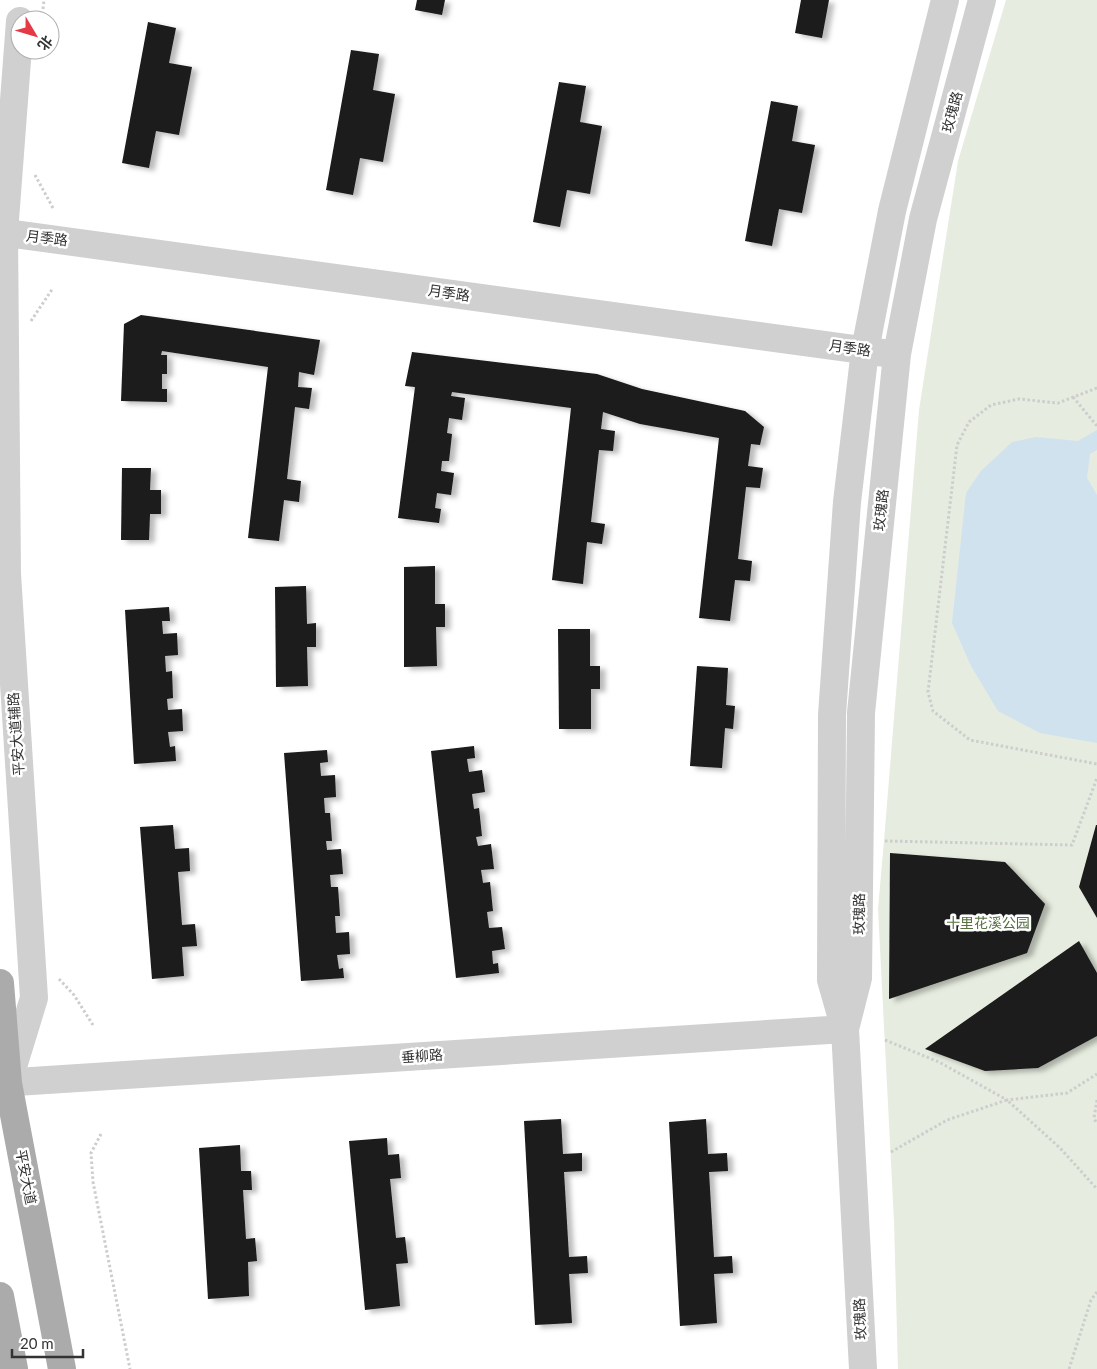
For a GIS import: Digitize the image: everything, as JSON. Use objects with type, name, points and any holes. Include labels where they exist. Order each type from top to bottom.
[{"type":"main road","name":"平安大道","points":[[0,982],[4,1083],[62,1369]]},
{"type":"main road","points":[[0,1296],[14,1369]]},
{"type":"street","name":"玫瑰路","points":[[863,1369],[844,1029],[831,980],[832,715],[847,502],[865,350],[892,211],[945,0]]},
{"type":"street","name":"玫瑰路","points":[[844,1029],[858,978],[861,713],[897,354],[923,219],[982,0]]},
{"type":"street","name":"平安大道辅路","points":[[4,1083],[34,998],[4,584],[2,232],[17,60]]},
{"type":"street","name":"月季路","points":[[2,232],[897,354]]},
{"type":"street","name":"垂柳路","points":[[4,1083],[844,1029]]},
{"type":"path","points":[[1097,388],[1058,403],[1019,399],[991,404],[969,422],[957,445],[928,692],[933,711],[970,740],[1097,764]]},
{"type":"path","points":[[1073,397],[1097,426]]},
{"type":"path","points":[[884,841],[1072,845],[1097,778]]},
{"type":"path","points":[[74,995],[93,1026]]},
{"type":"path","points":[[885,1040],[939,1062],[1007,1100],[1060,1148],[1097,1189]]},
{"type":"path","points":[[891,1152],[947,1120],[1007,1100],[1067,1093],[1097,1074]]},
{"type":"path","points":[[1097,1100],[1094,1118],[1097,1124]]},
{"type":"path","points":[[102,1134],[91,1153],[94,1182],[130,1369]]},
{"type":"path","points":[[1069,1369],[1092,1300],[1097,1292]]},
{"type":"green space","name":"十里花溪公园","points":[[1006,0],[1097,0],[1097,1369],[898,1369],[894,1221],[878,909],[919,410],[958,161]]},
{"type":"water","points":[[1097,430],[1097,450],[1090,454],[1087,478],[1097,495],[1097,743],[1040,733],[998,711],[971,666],[952,623],[966,493],[981,471],[1012,442],[1036,437],[1078,441]]},
{"type":"building","points":[[417,0],[445,0],[442,15],[415,10]]},
{"type":"building","points":[[801,0],[829,0],[822,38],[795,33]]},
{"type":"building","points":[[148,22],[176,28],[169,63],[192,67],[179,135],[156,131],[149,168],[122,163]]},
{"type":"building","points":[[351,50],[379,54],[373,90],[395,94],[383,162],[360,158],[353,195],[326,190]]},
{"type":"building","points":[[559,82],[586,86],[580,122],[602,126],[590,194],[567,190],[560,227],[533,222]]},
{"type":"building","points":[[771,101],[798,106],[792,141],[815,145],[802,213],[779,209],[772,246],[745,241]]},
{"type":"building","points":[[141,315],[320,340],[314,375],[299,372],[298,387],[312,388],[309,409],[295,407],[287,479],[301,481],[299,502],[284,500],[279,541],[248,538],[268,367],[162,351],[161,355],[167,355],[167,374],[162,374],[162,389],[167,389],[167,402],[121,401],[124,324]]},
{"type":"building","points":[[412,352],[597,374],[642,389],[745,411],[764,427],[760,445],[751,444],[748,466],[763,468],[760,488],[746,487],[738,559],[752,561],[750,581],[735,580],[730,621],[699,618],[719,438],[640,424],[603,412],[601,429],[615,431],[613,451],[599,450],[591,522],[605,524],[602,544],[587,542],[583,584],[552,580],[571,408],[452,392],[451,396],[465,398],[462,420],[449,418],[447,433],[452,434],[449,461],[442,461],[441,471],[454,473],[451,495],[437,493],[435,508],[441,509],[439,523],[398,518],[415,387],[405,386]]},
{"type":"building","points":[[122,468],[151,468],[150,490],[161,490],[161,514],[150,514],[149,540],[121,540]]},
{"type":"building","points":[[435,566],[435,604],[445,604],[445,627],[436,627],[437,666],[404,667],[404,567]]},
{"type":"building","points":[[306,586],[307,624],[316,623],[316,647],[307,647],[308,686],[276,687],[275,587]]},
{"type":"building","points":[[169,607],[170,621],[162,621],[163,634],[177,633],[178,655],[165,656],[166,672],[172,671],[173,698],[167,699],[168,710],[182,709],[183,731],[168,732],[170,747],[175,746],[176,761],[134,764],[125,610]]},
{"type":"building","points":[[558,629],[590,629],[590,666],[600,666],[600,689],[591,689],[591,729],[559,729]]},
{"type":"building","points":[[697,666],[728,668],[726,705],[735,706],[733,729],[725,728],[722,768],[690,766]]},
{"type":"building","points":[[474,746],[475,758],[467,759],[469,772],[482,770],[485,792],[472,794],[474,809],[479,808],[482,836],[476,837],[478,846],[491,844],[494,869],[481,870],[483,883],[490,882],[493,911],[487,912],[489,928],[502,927],[505,949],[492,951],[493,964],[498,963],[499,973],[456,978],[431,751]]},
{"type":"building","points":[[327,750],[328,762],[320,763],[321,776],[335,775],[336,797],[324,798],[325,813],[330,813],[332,841],[326,841],[327,850],[341,849],[343,874],[330,875],[331,887],[338,887],[340,916],[335,916],[336,933],[349,932],[350,954],[337,955],[339,969],[343,968],[344,978],[301,981],[284,753]]},
{"type":"building","points":[[173,825],[175,849],[189,848],[190,871],[178,872],[182,925],[195,924],[197,946],[182,947],[184,976],[152,979],[140,827]]},
{"type":"building","points":[[1097,825],[1097,918],[1079,887]]},
{"type":"building","points":[[890,853],[1005,862],[1045,904],[1027,953],[889,999]]},
{"type":"building","points":[[1079,941],[1097,973],[1097,1036],[1038,1068],[985,1071],[925,1049]]},
{"type":"building","points":[[561,1119],[563,1154],[582,1153],[582,1171],[564,1172],[569,1257],[587,1256],[588,1273],[569,1274],[572,1323],[535,1325],[524,1121]]},
{"type":"building","points":[[706,1119],[708,1154],[727,1153],[728,1171],[709,1172],[714,1257],[732,1256],[733,1273],[714,1274],[717,1323],[680,1326],[669,1122]]},
{"type":"building","points":[[387,1138],[388,1155],[399,1154],[401,1178],[390,1179],[396,1238],[405,1237],[408,1263],[396,1264],[400,1306],[365,1310],[349,1141]]},
{"type":"building","points":[[240,1145],[241,1171],[251,1171],[252,1190],[243,1190],[246,1239],[255,1238],[257,1261],[248,1262],[249,1296],[208,1299],[199,1148]]}]
